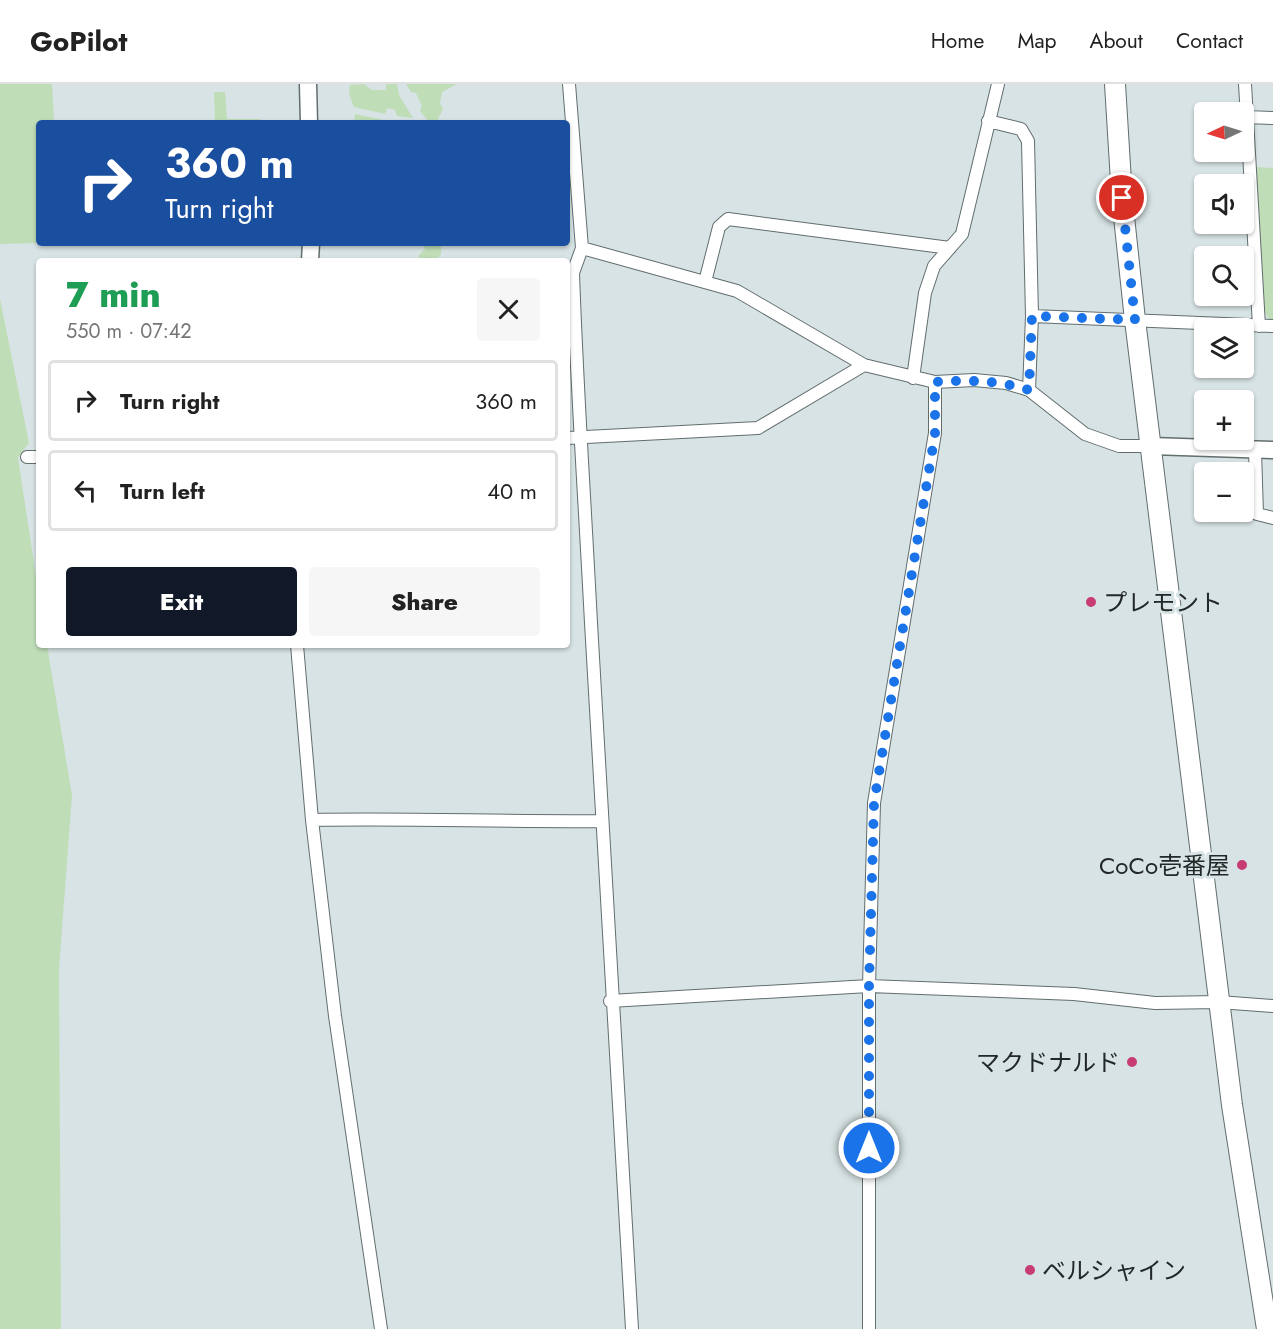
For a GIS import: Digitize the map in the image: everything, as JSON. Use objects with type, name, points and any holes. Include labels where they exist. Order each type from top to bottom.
[{"type":"main road","points":[[1115,84],[1122,198],[1135,320],[1219,1002],[1259,1284],[1268,1329]]},
{"type":"street","points":[[308,84],[309,120]]},
{"type":"street","points":[[569,84],[582,248],[573,273],[573,438],[591,621],[610,1001],[632,1329]]},
{"type":"street","points":[[913,378],[925,293],[934,266],[962,234],[998,84]]},
{"type":"street","points":[[1245,84],[1246,102]]},
{"type":"street","points":[[1254,117],[1273,118]]},
{"type":"street","points":[[988,121],[1021,129],[1028,141],[1032,316],[1029,390]]},
{"type":"street","points":[[1250,162],[1259,326]]},
{"type":"street","points":[[705,282],[719,227],[729,219],[950,248]]},
{"type":"street","points":[[582,248],[736,291],[864,365],[935,382],[974,380],[1006,383],[1029,390],[1085,434],[1119,446],[1273,450]]},
{"type":"street","points":[[1032,316],[1273,326]]},
{"type":"street","points":[[573,438],[758,428],[864,365]]},
{"type":"street","points":[[869,1329],[869,986],[874,803],[935,434],[935,382]]},
{"type":"street","points":[[1255,451],[1257,514],[1273,518]]},
{"type":"street","points":[[297,648],[312,820],[335,1016],[381,1329]]},
{"type":"street","points":[[312,820],[396,818],[499,823],[600,821]]},
{"type":"street","points":[[610,1001],[869,986],[1074,994],[1155,1003],[1219,1002],[1273,1006]]},
{"type":"green space","points":[[0,84],[52,84],[54,120],[36,120],[36,243],[0,244]]},
{"type":"green space","points":[[364,84],[372,90],[386,90],[386,84],[397,84],[399,95],[413,118],[397,116],[395,110],[387,108],[385,114],[354,107],[349,94],[350,85]]},
{"type":"green space","points":[[406,84],[457,84],[442,92],[440,103],[443,109],[438,120],[427,120],[420,111],[422,106],[416,93],[411,92]]},
{"type":"green space","points":[[214,92],[225,92],[227,119],[260,119],[260,120],[215,120]]},
{"type":"green space","points":[[355,114],[384,120],[354,120]]},
{"type":"green space","points":[[1256,167],[1273,168],[1273,319],[1269,319],[1264,310]]},
{"type":"green space","points":[[424,246],[441,246],[441,254],[438,258],[419,258],[425,249]]},
{"type":"green space","points":[[0,299],[29,443],[18,458],[36,576],[36,648],[48,648],[72,795],[59,969],[61,1329],[0,1329]]},
{"type":"place","name":"プレモント","points":[[1091,602]]},
{"type":"place","name":"CoCo壱番屋","points":[[1242,865]]},
{"type":"place","name":"マクドナルド","points":[[1132,1062]]},
{"type":"place","name":"ベルシャイン","points":[[1030,1270]]},
{"type":"route","points":[[869,1148],[869,986],[874,803],[935,434],[935,382],[974,380],[1006,383],[1029,390],[1032,316],[1135,320],[1122,198]]}]
